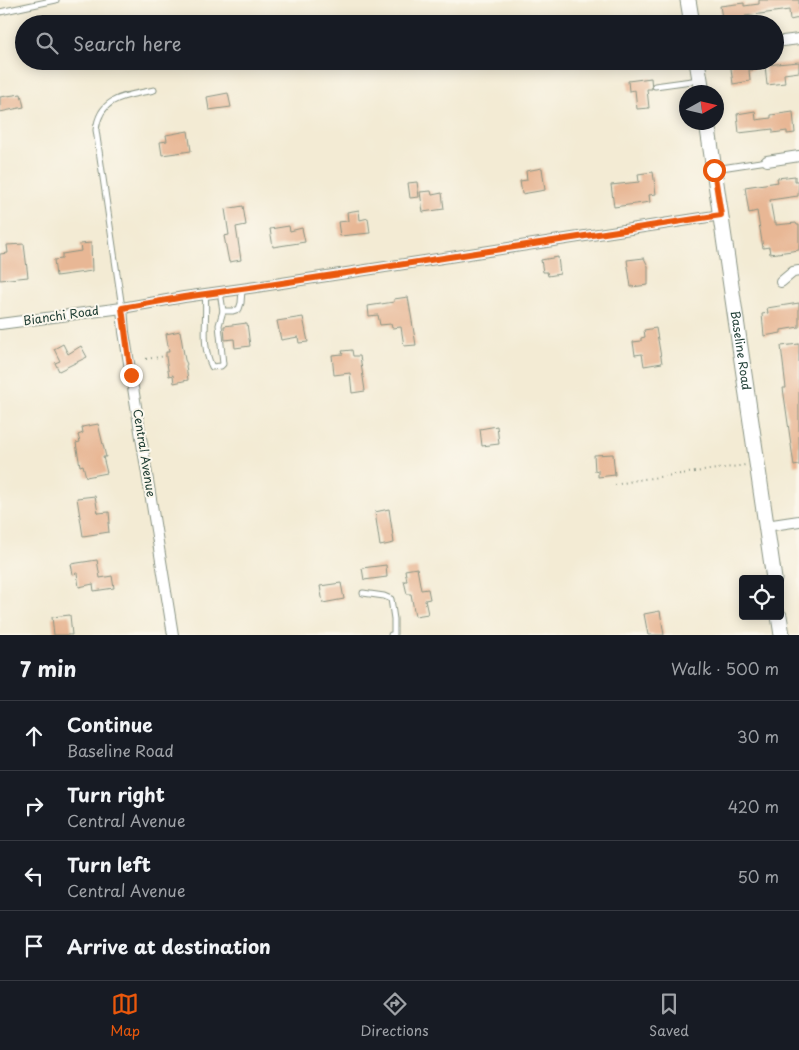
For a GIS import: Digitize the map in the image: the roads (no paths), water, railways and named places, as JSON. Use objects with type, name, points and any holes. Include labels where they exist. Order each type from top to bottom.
[{"type":"main road","points":[[688,0],[690,15]]},
{"type":"main road","points":[[698,70],[701,85]]},
{"type":"main road","name":"Baseline Road","points":[[708,130],[773,575]]},
{"type":"main road","points":[[780,620],[782,635]]},
{"type":"street","points":[[784,41],[799,39]]},
{"type":"street","points":[[766,161],[799,156]]},
{"type":"street","points":[[122,308],[721,215]]},
{"type":"street","points":[[781,282],[793,272],[799,271]]},
{"type":"street","name":"Bianchi Road","points":[[0,324],[122,308]]},
{"type":"street","name":"Central Avenue","points":[[122,308],[125,338],[173,635]]},
{"type":"street","points":[[766,526],[799,521]]},
{"type":"lane","points":[[0,12],[56,0]]},
{"type":"lane","points":[[655,86],[679,86]]},
{"type":"lane","points":[[122,308],[96,130],[97,119],[108,103],[120,98],[154,90]]},
{"type":"lane","points":[[714,170],[766,161]]},
{"type":"lane","points":[[223,311],[229,312],[239,309],[242,289]]},
{"type":"lane","points":[[206,294],[206,352],[212,367],[216,368],[223,364],[219,325],[223,311],[220,292]]},
{"type":"lane","points":[[363,593],[384,596],[391,600],[394,635],[391,635]]}]
